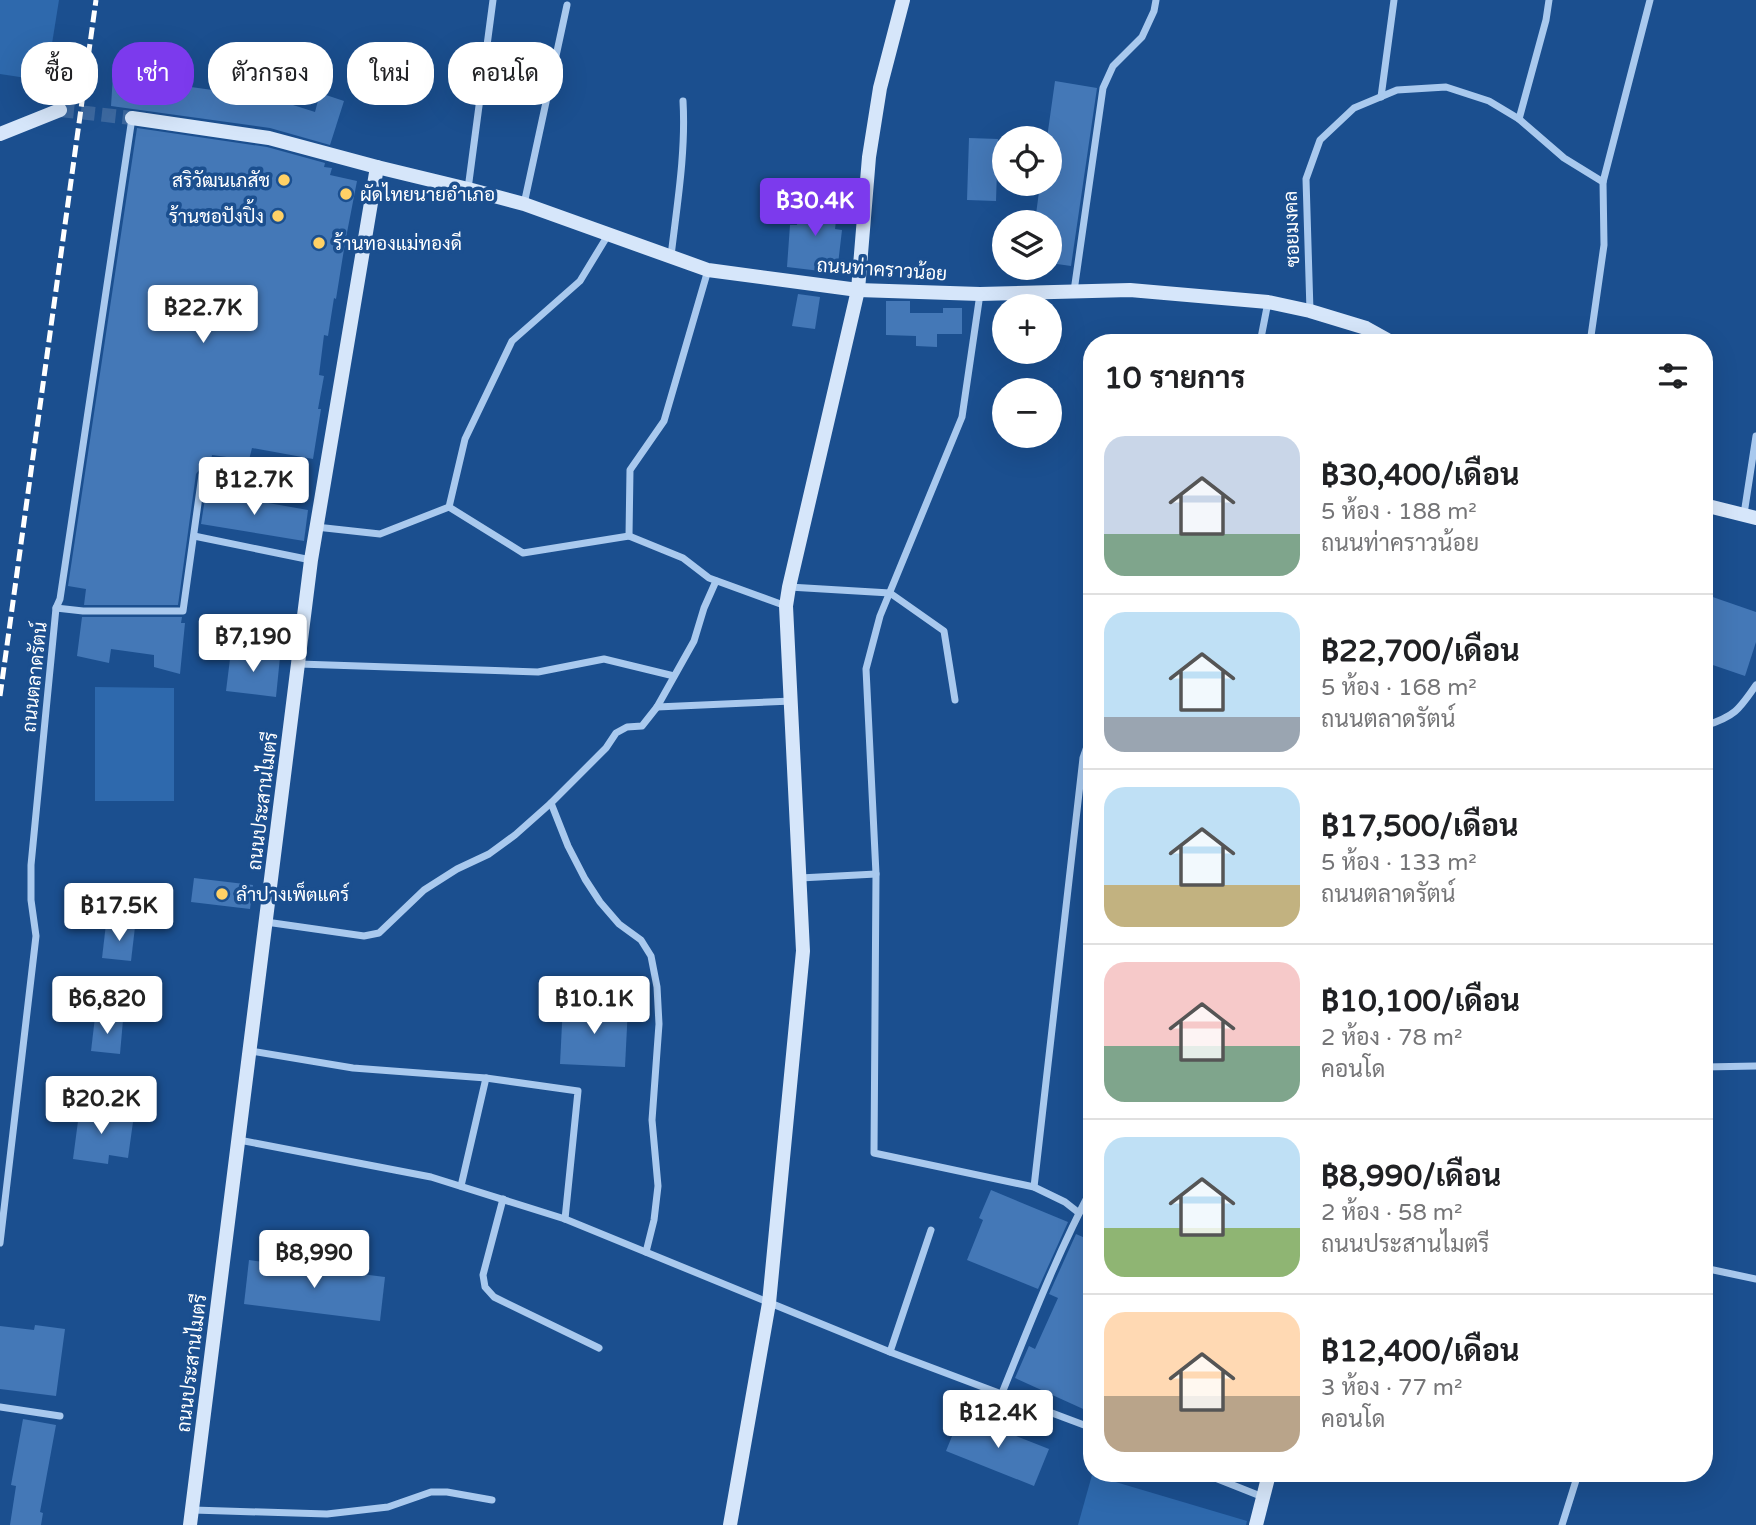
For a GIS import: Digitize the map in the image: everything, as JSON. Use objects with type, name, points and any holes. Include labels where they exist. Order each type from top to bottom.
[{"type":"street","points":[[468,189],[493,0]]},
{"type":"street","points":[[730,1525],[769,1303],[803,951],[786,606],[858,290],[869,157],[880,88],[903,0]]},
{"type":"street","points":[[1074,293],[1103,88],[1113,66],[1142,37],[1156,0]]},
{"type":"street","points":[[1381,97],[1394,0]]},
{"type":"street","points":[[1519,119],[1549,0]]},
{"type":"street","points":[[1591,334],[1604,245],[1603,182],[1650,0]]},
{"type":"street","points":[[524,204],[567,5]]},
{"type":"street","name":"ซอยมงคล","points":[[1310,311],[1306,179],[1320,140],[1354,107],[1397,90],[1446,87],[1489,101],[1519,119],[1564,158],[1603,182]]},
{"type":"street","points":[[671,257],[680,182],[683,101]]},
{"type":"street","points":[[0,134],[60,110]]},
{"type":"street","name":"ถนนท่าคราวน้อย","points":[[132,118],[269,138],[468,189],[524,204],[708,270],[858,290],[980,294],[1130,290],[1268,302],[1310,311],[1366,328],[1377,334]]},
{"type":"street","name":"ถนนตลาดรัตน์","points":[[0,1243],[36,936],[31,900],[32,864],[56,608],[60,599],[132,118]]},
{"type":"street","name":"ถนนประสานไมตรี","points":[[190,1525],[311,560],[376,167]]},
{"type":"street","points":[[449,507],[465,439],[512,341],[580,281],[608,235]]},
{"type":"street","points":[[629,536],[630,470],[664,421],[708,270]]},
{"type":"street","points":[[980,294],[962,417],[880,616],[866,669],[876,874],[874,1153],[1034,1187],[1065,1202],[1079,1213]]},
{"type":"street","points":[[1262,334],[1268,302]]},
{"type":"street","points":[[1713,507],[1750,517],[1756,436]]},
{"type":"street","points":[[56,608],[83,611],[183,611],[202,475]]},
{"type":"street","points":[[316,527],[380,534],[449,507]]},
{"type":"street","points":[[449,507],[523,553],[629,536],[684,558],[709,578],[786,606]]},
{"type":"street","points":[[194,536],[311,560]]},
{"type":"street","points":[[266,922],[364,936],[379,933],[425,890],[515,835],[606,748],[616,733],[627,727],[642,726],[657,707],[694,641],[716,581]]},
{"type":"street","points":[[789,587],[890,593],[944,631],[955,700]]},
{"type":"street","points":[[299,664],[538,672],[604,659],[674,676]]},
{"type":"street","points":[[1713,724],[1735,713],[1756,685]]},
{"type":"street","points":[[657,707],[792,701]]},
{"type":"street","points":[[1034,1187],[1083,758]]},
{"type":"street","points":[[551,803],[568,846],[600,902],[619,923],[641,940],[651,956],[657,987],[659,1024],[652,1120],[658,1186],[654,1220],[646,1252]]},
{"type":"street","points":[[800,878],[876,874]]},
{"type":"street","points":[[251,1051],[353,1068],[486,1078],[578,1091],[565,1219]]},
{"type":"street","points":[[1713,1067],[1756,1066]]},
{"type":"street","points":[[461,1186],[486,1078]]},
{"type":"street","points":[[238,1140],[431,1177],[565,1219],[890,1352],[1083,1424]]},
{"type":"street","points":[[503,1199],[483,1275],[485,1287],[494,1297],[599,1348]]},
{"type":"street","points":[[1002,1393],[1083,1205]]},
{"type":"street","points":[[890,1352],[931,1230]]},
{"type":"street","points":[[1713,1270],[1756,1279]]},
{"type":"street","points":[[0,1407],[60,1416]]},
{"type":"street","points":[[1225,1482],[1263,1497]]},
{"type":"street","points":[[1256,1525],[1267,1482]]},
{"type":"street","points":[[1562,1525],[1575,1482]]},
{"type":"street","points":[[193,1510],[327,1514],[388,1507],[430,1492],[447,1492],[492,1500]]},
{"type":"shaded area","points":[[0,0],[59,0],[52,42],[21,42],[21,77],[0,74]]},
{"type":"shaded area","points":[[95,687],[174,688],[174,801],[95,801]]},
{"type":"shaded area","points":[[1090,1482],[1116,1482],[1247,1521],[1246,1525],[1078,1525]]},
{"type":"building","points":[[1055,81],[1097,88],[1071,266],[1062,265],[1062,210],[1037,210],[1038,196],[1062,196],[1062,126],[1049,126]]},
{"type":"building","points":[[194,87],[208,89],[208,105],[293,105],[315,112],[317,105],[333,105],[333,97],[344,101],[330,145],[270,128],[111,106],[112,91],[112,105],[194,105]]},
{"type":"building","points":[[137,128],[267,147],[325,163],[324,167],[332,168],[330,175],[357,181],[336,299],[334,298],[328,336],[324,335],[319,375],[324,376],[313,459],[252,448],[249,460],[212,455],[207,484],[206,471],[200,469],[196,474],[178,605],[84,605],[86,589],[68,586]]},
{"type":"building","points":[[969,138],[992,139],[992,196],[996,196],[996,201],[967,200]]},
{"type":"building","points":[[800,200],[838,205],[835,229],[842,230],[837,273],[787,267],[790,225],[797,225]]},
{"type":"building","points":[[798,294],[820,297],[815,329],[792,326]]},
{"type":"building","points":[[886,301],[910,301],[910,313],[943,313],[943,308],[962,308],[962,334],[937,334],[937,347],[916,346],[916,336],[886,335]]},
{"type":"building","points":[[206,492],[308,510],[304,541],[201,524]]},
{"type":"building","points":[[1713,597],[1756,612],[1756,642],[1745,676],[1713,665]]},
{"type":"building","points":[[82,617],[182,617],[181,623],[185,623],[180,674],[154,667],[154,655],[111,649],[109,663],[77,656]]},
{"type":"building","points":[[231,651],[280,657],[276,697],[226,691]]},
{"type":"building","name":"ลำปางเพ็ตแคร์","points":[[194,878],[253,885],[250,909],[191,902]]},
{"type":"building","points":[[106,924],[135,927],[131,961],[102,958]]},
{"type":"building","points":[[563,1004],[628,1007],[625,1067],[560,1064]]},
{"type":"building","points":[[95,1017],[123,1020],[120,1054],[91,1051]]},
{"type":"building","points":[[80,1106],[111,1110],[110,1118],[133,1122],[128,1158],[109,1155],[108,1164],[73,1159]]},
{"type":"building","points":[[991,1190],[1068,1222],[1038,1289],[967,1260],[983,1220],[979,1218]]},
{"type":"building","points":[[1076,1234],[1083,1237],[1083,1409],[1015,1378],[1029,1346],[1035,1349],[1058,1298],[1049,1294]]},
{"type":"building","points":[[249,1260],[385,1277],[380,1321],[244,1304]]},
{"type":"building","points":[[35,1325],[65,1329],[56,1396],[0,1389],[0,1326],[34,1330]]},
{"type":"building","points":[[961,1414],[1049,1449],[1034,1486],[946,1451]]},
{"type":"building","points":[[23,1419],[56,1425],[40,1512],[43,1513],[41,1525],[10,1525],[16,1486],[11,1485]]},
{"type":"tunnel","points":[[60,110],[132,118]]},
{"type":"railway","points":[[0,696],[96,0]]},
{"type":"place","name":"สริวัฒนเภสัช","points":[[284,180]]},
{"type":"place","name":"ผัดไทยนายอำเภอ","points":[[346,194]]},
{"type":"place","name":"ร้านชอปังปิ้ง","points":[[278,216]]},
{"type":"place","name":"ร้านทองแม่ทองดี","points":[[319,243]]},
{"type":"place","name":"ลำปางเพ็ตแคร์","points":[[222,894]]}]
